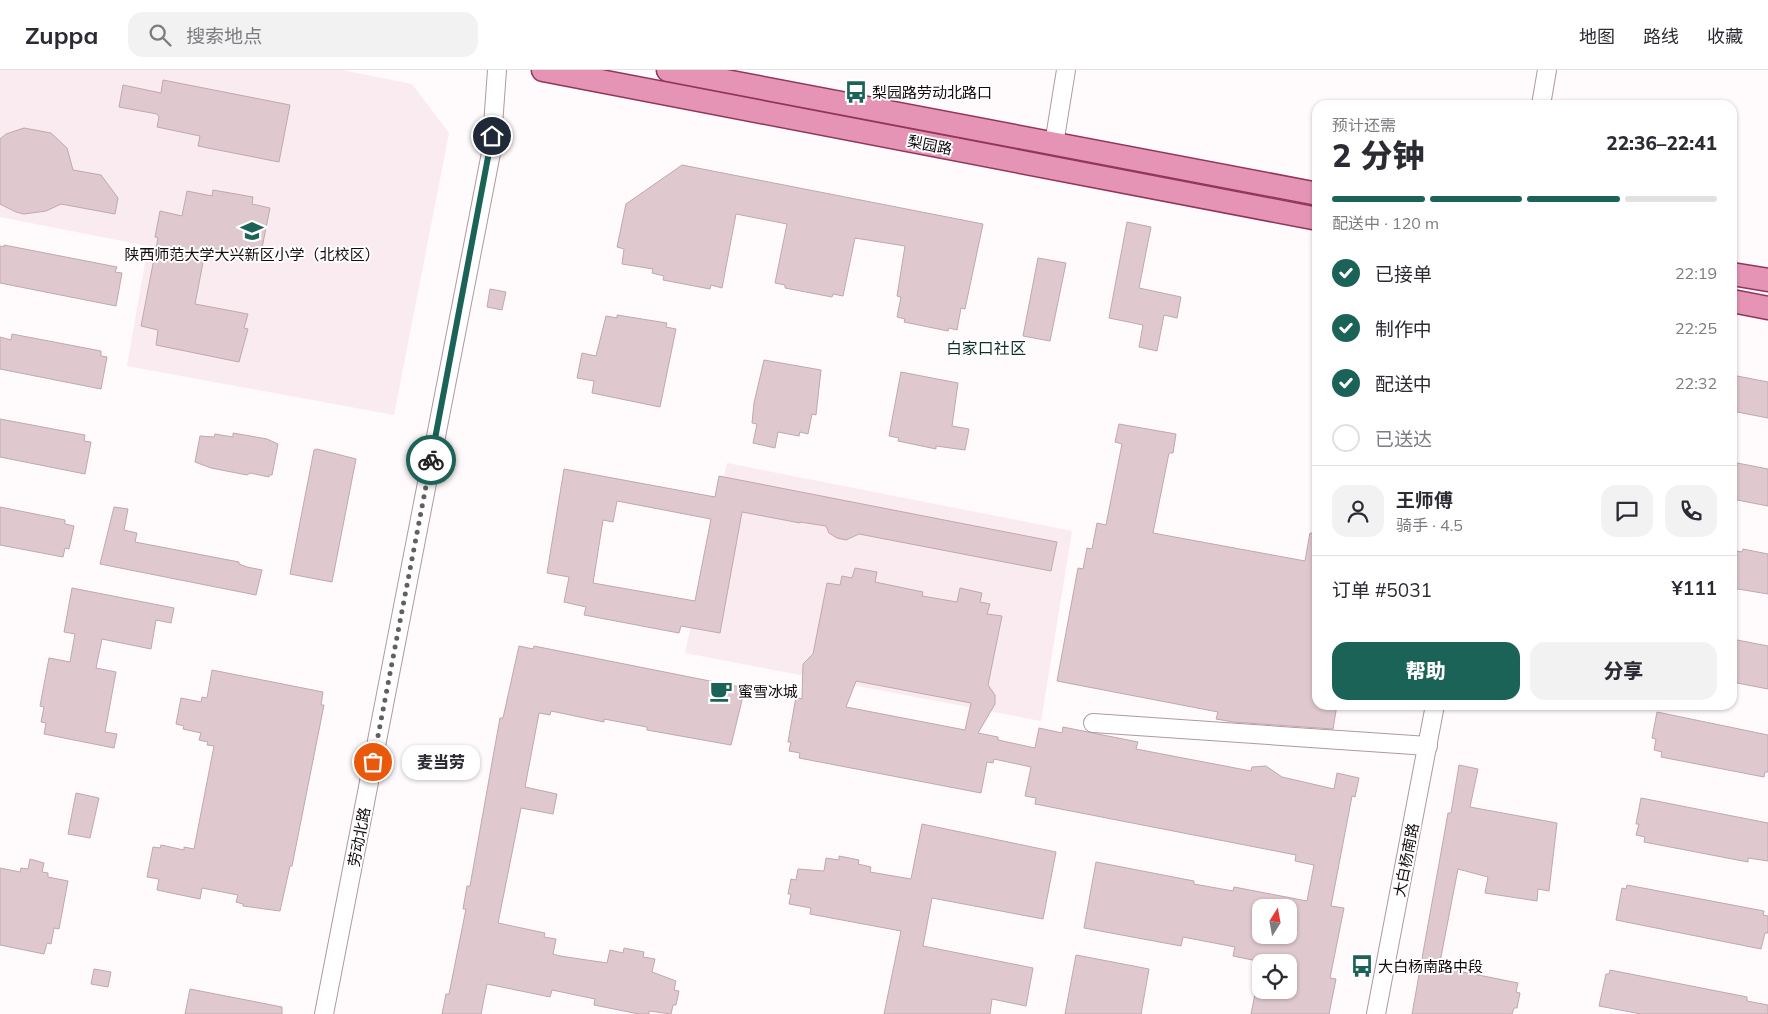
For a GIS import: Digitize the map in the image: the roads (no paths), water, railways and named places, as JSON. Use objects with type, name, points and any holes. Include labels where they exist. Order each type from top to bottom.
[{"type":"main road","name":"梨园路","points":[[543,70],[1312,218]]},
{"type":"main road","name":"梨园路","points":[[668,70],[1312,193]]},
{"type":"main road","points":[[1737,275],[1768,280]]},
{"type":"main road","points":[[1737,302],[1768,308]]},
{"type":"street","name":"劳动北路","points":[[324,1014],[490,153],[497,70]]},
{"type":"street","points":[[1054,144],[1066,70]]},
{"type":"street","points":[[1542,100],[1548,70]]},
{"type":"street","name":"大白杨南路","points":[[1376,1014],[1434,710]]},
{"type":"street","points":[[1093,723],[1428,746]]},
{"type":"place","name":"梨园路劳动北路口","points":[[856,92]]},
{"type":"place","name":"陕西师范大学大兴新区小学（北校区）","points":[[252,231]]},
{"type":"place","name":"蜜雪冰城","points":[[721,691]]},
{"type":"place","name":"麦当劳","points":[[373,762]]},
{"type":"place","name":"大白杨南路中段","points":[[1362,966]]},
{"type":"district","name":"白家口社区","points":[[986,348]]}]
